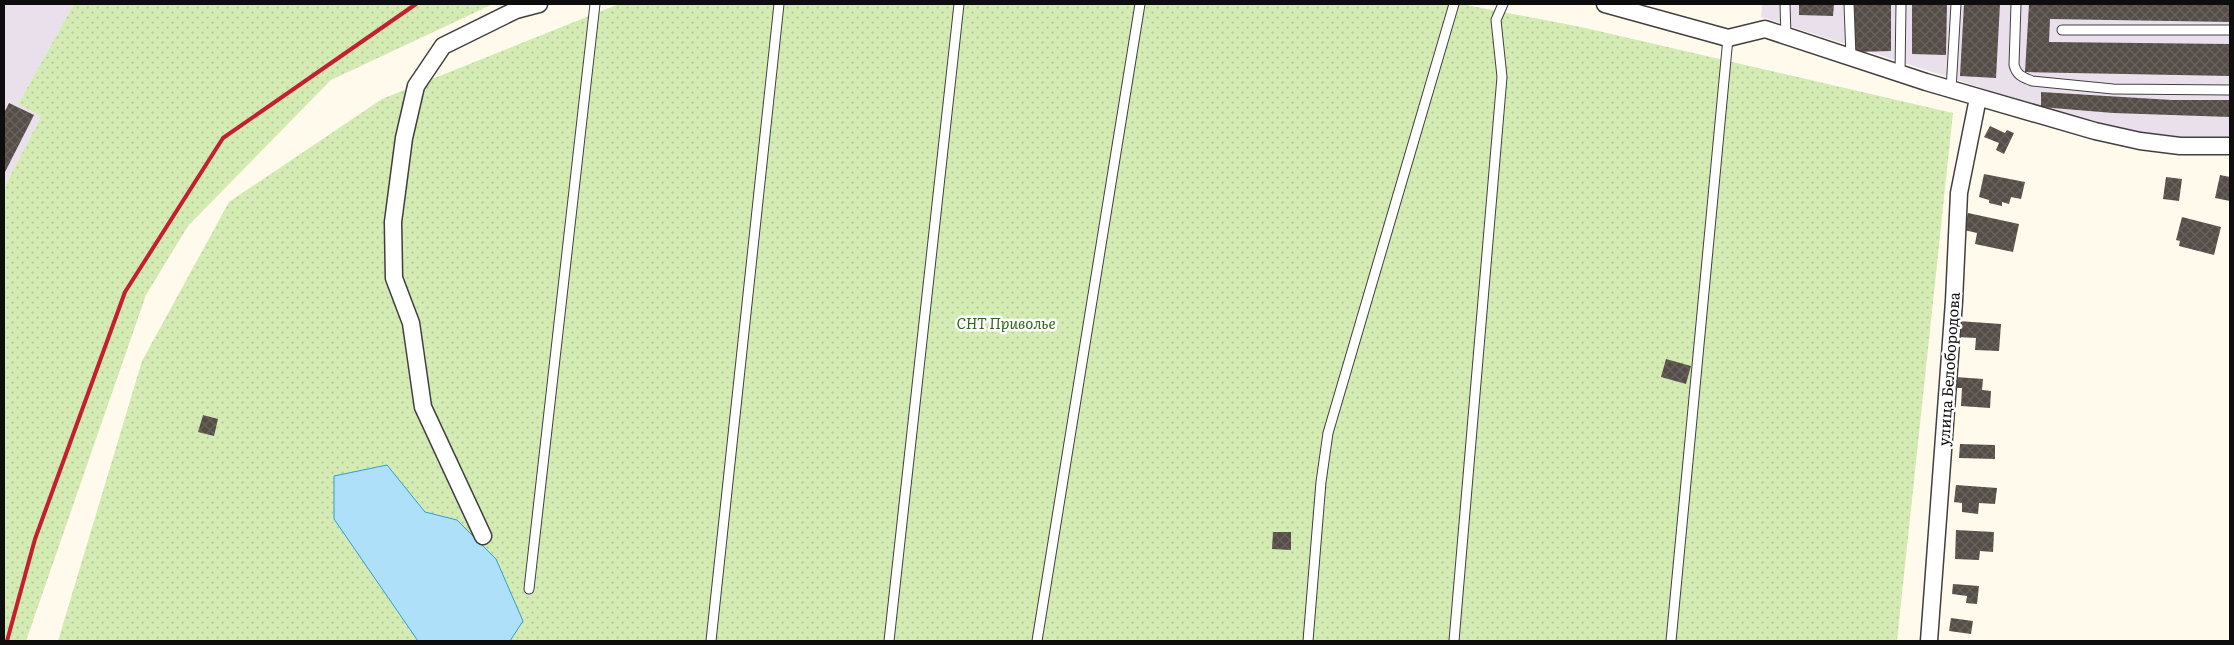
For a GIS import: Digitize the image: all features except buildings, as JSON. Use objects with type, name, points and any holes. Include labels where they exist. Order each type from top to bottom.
[{"type":"street","points":[[483,536],[423,407],[411,323],[394,278],[393,222],[404,138],[416,86],[443,46],[516,10],[538,4]]},
{"type":"street","points":[[1605,4],[1728,38],[1765,29],[1951,90],[2095,131],[2140,141],[2180,146],[2230,146]]},
{"type":"street","name":"улица Белобородова","points":[[1929,641],[1954,301],[1959,193],[1978,98]]},
{"type":"lane","points":[[529,589],[595,4]]},
{"type":"lane","points":[[711,641],[779,4]]},
{"type":"lane","points":[[889,641],[959,4]]},
{"type":"lane","points":[[1037,641],[1140,4]]},
{"type":"lane","points":[[1308,641],[1321,482],[1328,433],[1454,4]]},
{"type":"lane","points":[[1454,641],[1502,77],[1496,20],[1503,4]]},
{"type":"lane","points":[[1785,4],[1786,36]]},
{"type":"lane","points":[[1849,4],[1851,57]]},
{"type":"lane","points":[[1900,73],[1901,4]]},
{"type":"lane","points":[[1951,90],[1956,4]]},
{"type":"lane","points":[[2016,4],[2014,65],[2018,74],[2023,78],[2032,81],[2113,89],[2230,90]]},
{"type":"lane","points":[[2062,30],[2230,30]]},
{"type":"lane","points":[[1671,641],[1728,38]]},
{"type":"shaded area","points":[[4,4],[74,4],[18,104],[41,116],[4,188]]},
{"type":"shaded area","points":[[1762,4],[2230,4],[2230,141],[2171,139],[2094,124],[1761,17]]},
{"type":"green space","points":[[74,4],[493,4],[331,80],[188,226],[146,295],[26,641],[4,641],[4,188],[41,116],[18,104]]},
{"type":"green space","name":"СНТ Приволье","points":[[619,4],[1461,4],[1581,27],[1953,113],[1897,641],[58,641],[142,361],[229,202],[382,99]]},
{"type":"water","points":[[387,465],[425,512],[457,520],[496,559],[523,621],[510,641],[418,641],[334,519],[334,476]]},
{"type":"railway","points":[[7,641],[35,539],[125,292],[223,138],[416,4]]}]
